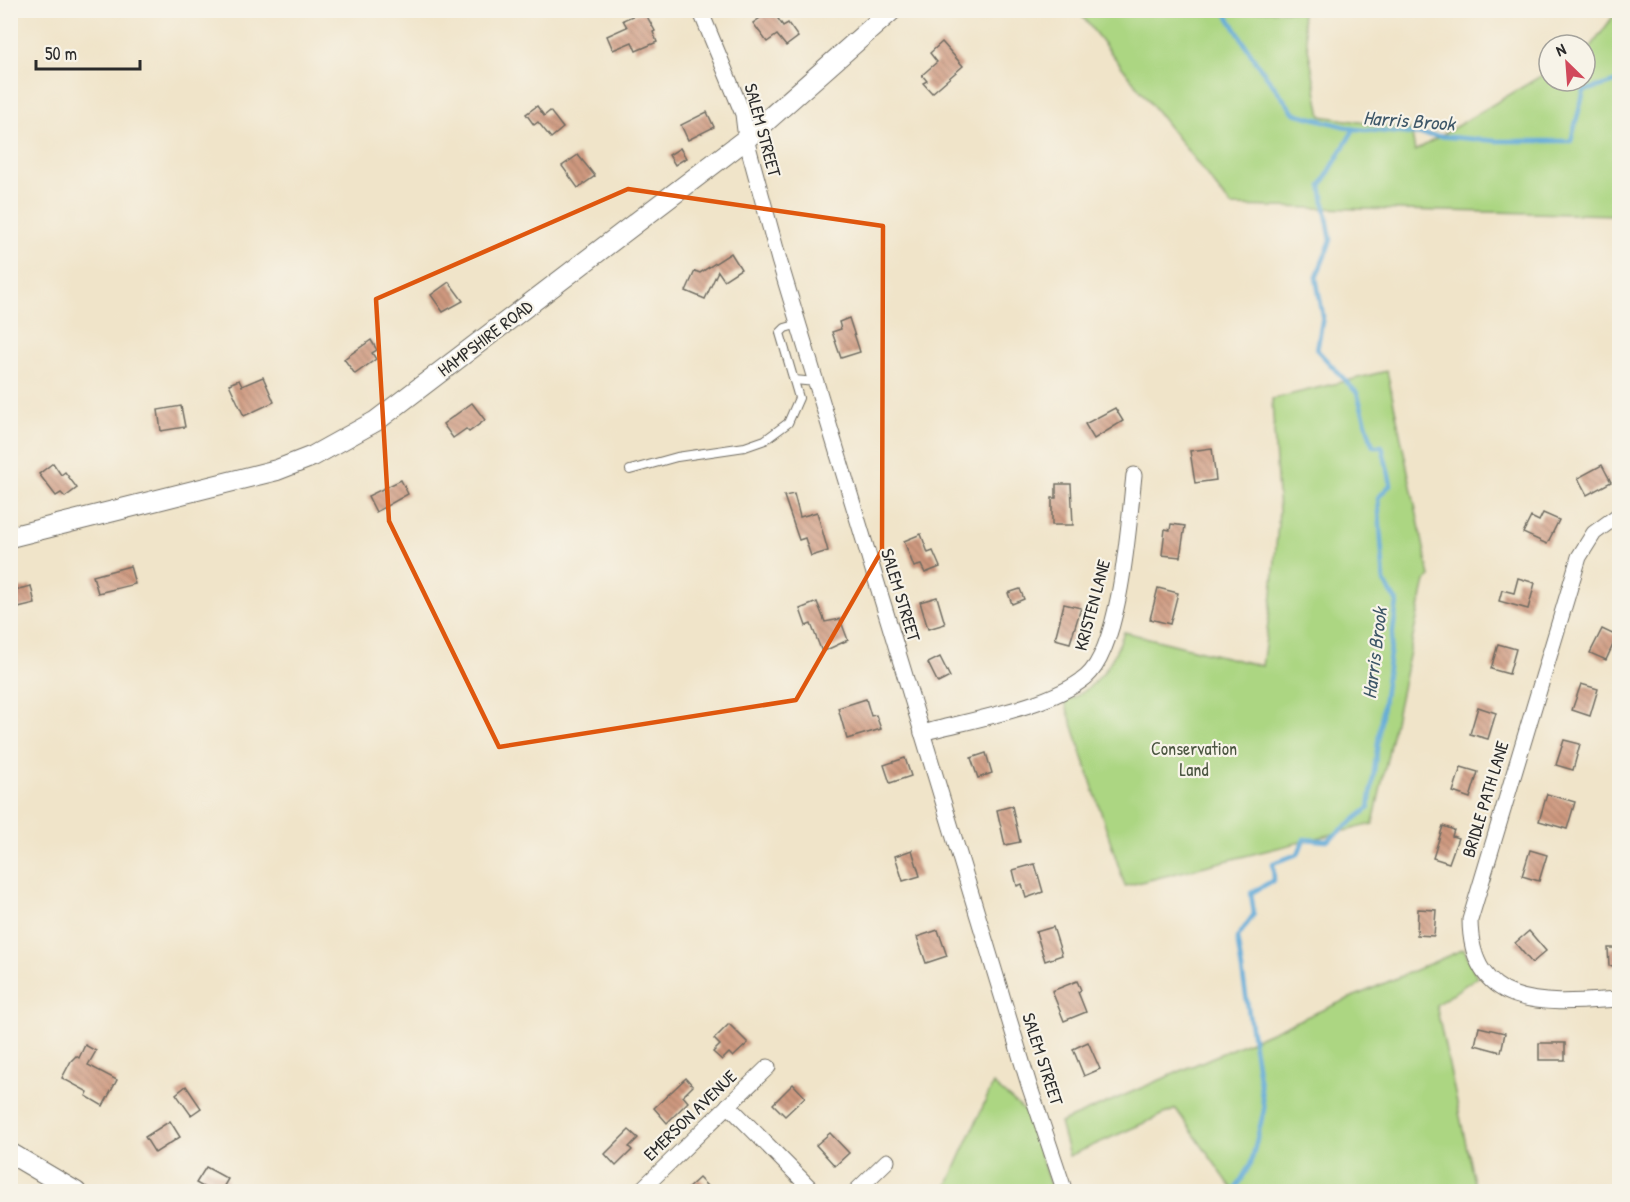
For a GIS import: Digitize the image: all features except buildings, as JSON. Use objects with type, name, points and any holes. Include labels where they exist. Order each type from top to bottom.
[{"type":"street","name":"SALEM STREET","points":[[700,10],[743,114],[746,139],[816,382],[1029,1085],[1065,1191]]},
{"type":"street","name":"HAMPSHIRE ROAD","points":[[10,537],[244,480],[313,456],[345,440],[376,421],[746,139],[892,10]]},
{"type":"street","name":"KRISTEN LANE","points":[[922,733],[1054,696],[1087,676],[1095,667],[1105,644],[1126,555],[1134,475]]},
{"type":"street","name":"BRIDLE PATH LANE","points":[[1620,514],[1594,533],[1579,557],[1470,920],[1473,945],[1483,968],[1510,993],[1546,1003],[1620,999]]},
{"type":"street","name":"EMERSON AVENUE","points":[[639,1191],[768,1067]]},
{"type":"street","points":[[728,1105],[814,1191]]},
{"type":"street","points":[[10,1153],[76,1191]]},
{"type":"street","points":[[855,1191],[886,1161]]},
{"type":"lane","points":[[630,470],[678,457],[745,447],[765,440],[788,423],[799,398],[780,333],[785,328],[799,324]]},
{"type":"lane","points":[[794,380],[816,382]]},
{"type":"highlighted area","points":[[628,189],[883,226],[882,550],[796,700],[499,747],[389,521],[376,299]]},
{"type":"green space","points":[[1078,11],[1301,11],[1321,116],[1411,130],[1415,151],[1537,78],[1537,93],[1597,93],[1597,39],[1619,11],[1619,215],[1231,206]]},
{"type":"green space","name":"Conservation Land","points":[[1387,371],[1430,577],[1425,581],[1373,824],[1125,886],[1065,702],[1077,696],[1102,674],[1109,665],[1124,632],[1262,666],[1272,595],[1279,511],[1272,399]]},
{"type":"green space","points":[[1464,949],[1477,977],[1436,1005],[1476,1191],[1234,1191],[1176,1109],[1069,1156],[1060,1123]]},
{"type":"green space","points":[[993,1084],[1027,1113],[1052,1191],[945,1191]]},
{"type":"waterway","points":[[1224,10],[1256,62],[1294,113],[1354,129]]},
{"type":"waterway","name":"Harris Brook","points":[[1234,1192],[1251,1163],[1264,1110],[1237,938],[1254,914],[1251,893],[1274,880],[1273,863],[1298,854],[1304,839],[1327,841],[1369,808],[1397,602],[1384,582],[1378,498],[1391,484],[1382,446],[1373,446],[1357,393],[1317,350],[1323,316],[1316,278],[1331,240],[1321,186],[1354,129],[1497,141],[1571,141],[1584,91],[1618,81],[1620,83]]}]
